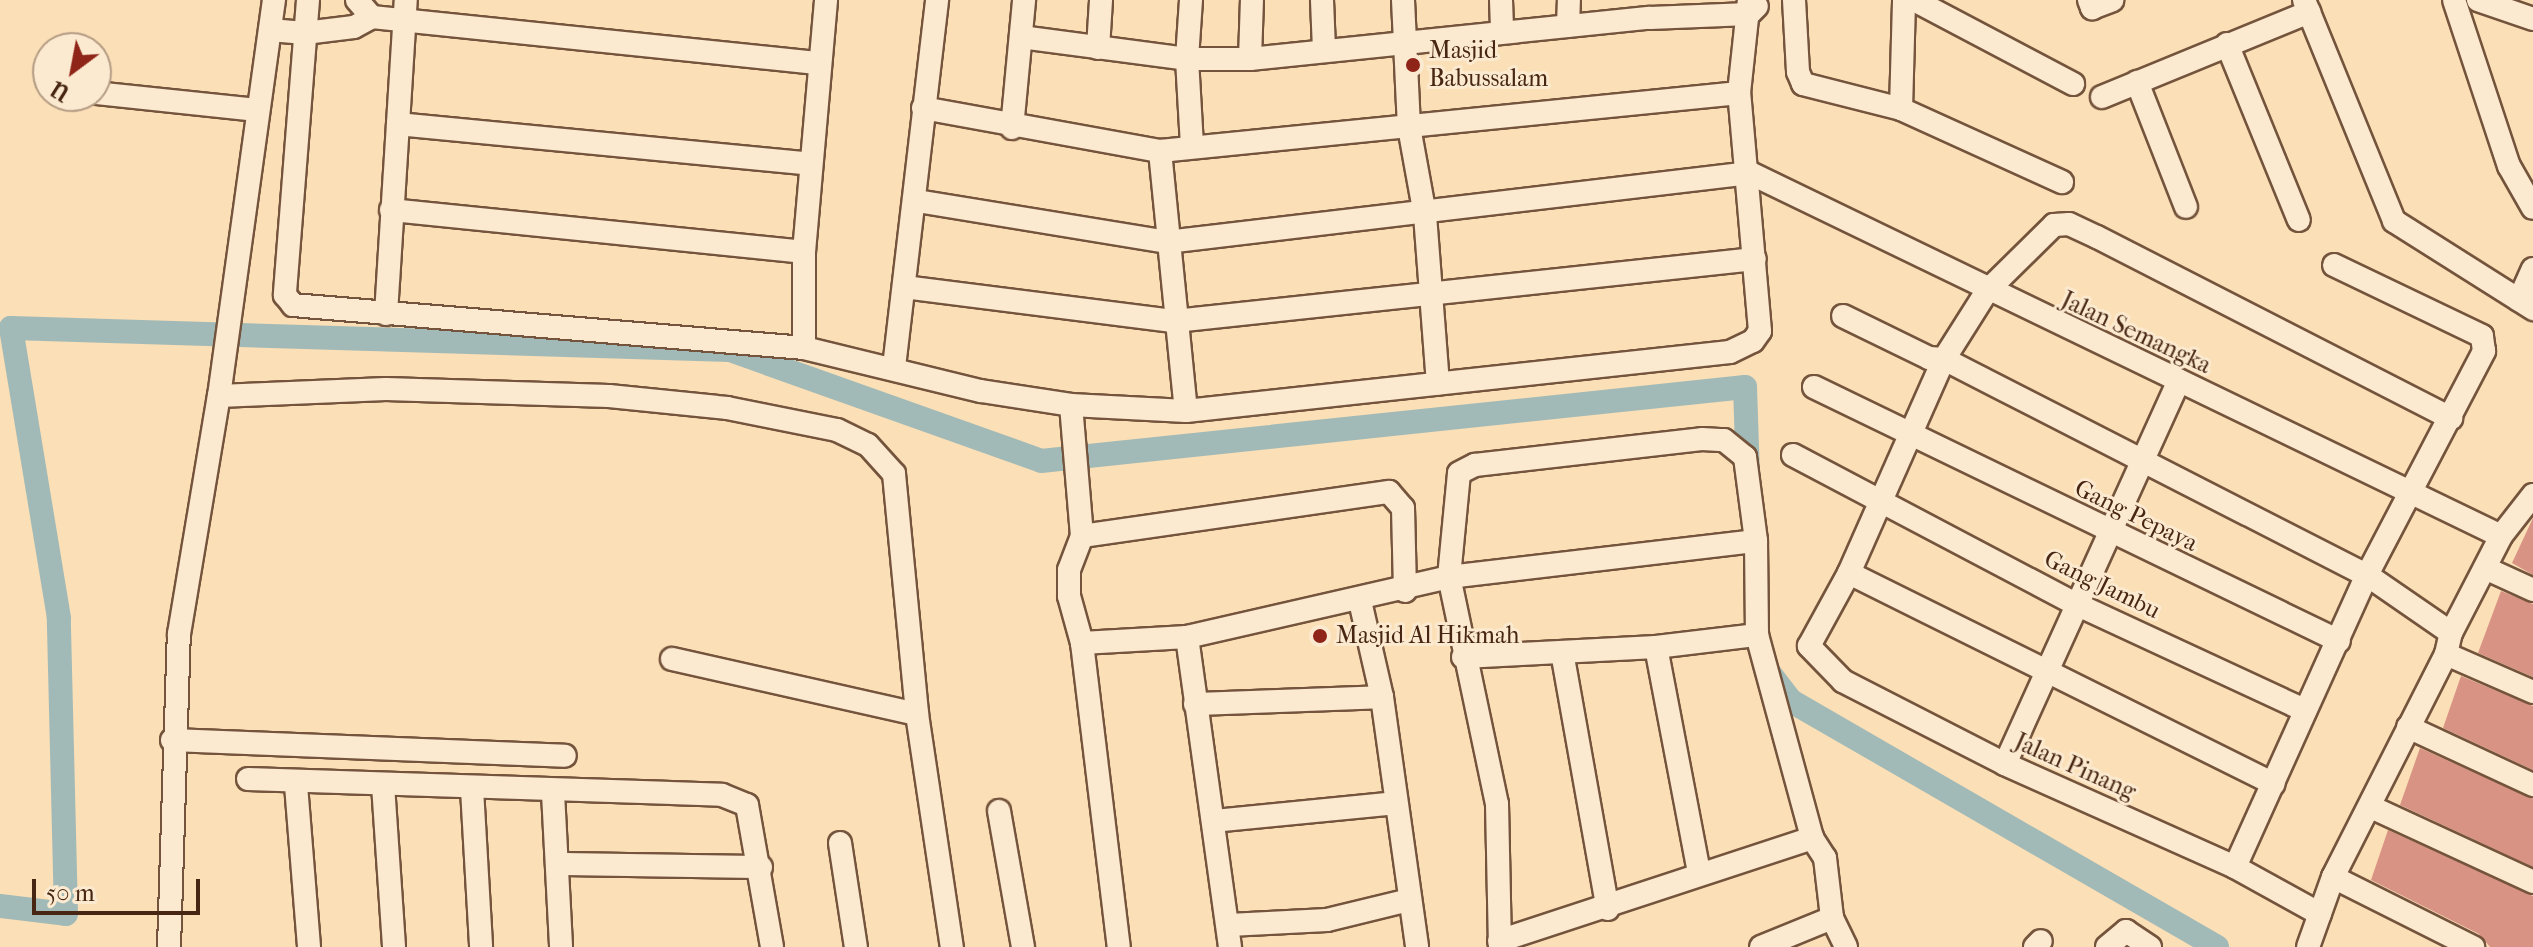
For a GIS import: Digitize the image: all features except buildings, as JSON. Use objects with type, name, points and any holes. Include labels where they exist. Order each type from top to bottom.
[{"type":"street","points":[[169,947],[172,740],[179,634],[219,396],[274,0]]},
{"type":"street","points":[[308,0],[285,295],[293,305],[804,348],[894,367],[945,384],[1071,405],[1186,411],[1730,352],[1753,341],[1760,331],[1750,173],[1739,93],[1754,5],[1650,9],[1568,26],[1250,59],[1187,59],[1021,37]]},
{"type":"street","points":[[804,348],[804,252],[817,63],[826,0]]},
{"type":"street","points":[[894,367],[917,201],[923,108],[937,0]]},
{"type":"street","points":[[1012,128],[1024,0]]},
{"type":"street","points":[[1098,48],[1101,0]]},
{"type":"street","points":[[1191,0],[1187,59],[1192,146]]},
{"type":"street","points":[[1250,59],[1252,0]]},
{"type":"street","points":[[1322,0],[1324,49]]},
{"type":"street","points":[[1403,0],[1409,127],[1425,215],[1428,293],[1438,384]]},
{"type":"street","points":[[1501,0],[1502,32]]},
{"type":"street","points":[[1568,26],[1569,0]]},
{"type":"street","points":[[1794,0],[1803,84],[1901,109],[2062,182]]},
{"type":"street","points":[[1901,109],[1904,0]]},
{"type":"street","points":[[1914,0],[2073,84]]},
{"type":"street","points":[[2089,0],[2092,8],[2113,0]]},
{"type":"street","points":[[2533,19],[2466,3],[2509,166],[2533,208]]},
{"type":"street","points":[[2102,97],[2307,6],[2394,221],[2526,304],[2533,269]]},
{"type":"street","points":[[270,30],[305,33],[354,27],[364,9],[405,11],[817,63]]},
{"type":"street","points":[[386,314],[405,11]]},
{"type":"street","points":[[2227,44],[2299,220]]},
{"type":"street","points":[[2137,82],[2186,207]]},
{"type":"street","points":[[923,108],[1012,128],[1160,151],[1739,93]]},
{"type":"street","points":[[112,95],[258,110]]},
{"type":"street","points":[[398,124],[810,164]]},
{"type":"street","points":[[1160,151],[1186,411]]},
{"type":"street","points":[[917,201],[1167,242],[1425,215],[1750,173]]},
{"type":"street","name":"Jalan Semangka","points":[[1750,173],[1987,291],[2501,536]]},
{"type":"street","points":[[391,210],[804,252]]},
{"type":"street","points":[[2274,784],[1849,573],[1944,359],[1987,291],[2054,225],[2069,224],[2451,418]]},
{"type":"street","points":[[904,287],[1175,321],[1755,259]]},
{"type":"street","points":[[2235,867],[2367,575],[2413,493],[2484,351],[2482,336],[2334,265]]},
{"type":"street","points":[[1843,316],[1929,358],[1944,359],[2142,463],[2367,575],[2449,643],[2533,692]]},
{"type":"street","points":[[2005,764],[2179,381]]},
{"type":"street","name":"Gang Pepaya","points":[[1814,387],[1913,433],[2110,533],[2339,641]]},
{"type":"street","points":[[219,396],[386,389],[609,396],[727,408],[837,430],[868,445],[894,474],[917,714],[952,947]]},
{"type":"street","points":[[1071,405],[1076,495],[1082,536],[1069,570],[1069,596],[1082,643],[1119,947]]},
{"type":"street","points":[[1812,838],[1699,873],[1608,909],[1500,944],[1497,804],[1463,657],[1449,577],[1459,473],[1475,465],[1724,440],[1745,457],[1756,541],[1757,635],[1812,838],[1825,858],[1832,918],[1846,947]]},
{"type":"street","name":"Gang Jambu","points":[[1793,455],[1880,498],[2078,605],[2304,710]]},
{"type":"street","points":[[1082,536],[1389,492],[1403,508],[1405,591]]},
{"type":"street","points":[[2308,947],[2333,877],[2371,807],[2485,568],[2501,536],[2533,495]]},
{"type":"street","points":[[1082,643],[1187,637],[1405,591],[1449,577],[1756,541]]},
{"type":"street","points":[[2485,568],[2533,590]]},
{"type":"street","name":"Jalan Pinang","points":[[1849,573],[1809,646],[1843,681],[2005,764],[2235,867],[2320,914]]},
{"type":"street","points":[[1360,601],[1382,697],[1417,947]]},
{"type":"street","points":[[1463,657],[1656,647],[1757,635]]},
{"type":"street","points":[[1187,637],[1230,936],[1327,920],[1409,900]]},
{"type":"street","points":[[1656,647],[1699,873]]},
{"type":"street","points":[[1562,652],[1608,909]]},
{"type":"street","points":[[672,659],[917,714]]},
{"type":"street","points":[[1195,704],[1382,697]]},
{"type":"street","points":[[2408,727],[2533,785]]},
{"type":"street","points":[[172,740],[565,756]]},
{"type":"street","points":[[248,779],[296,785],[722,795],[747,805],[761,867],[772,947]]},
{"type":"street","points":[[296,785],[309,947]]},
{"type":"street","points":[[383,785],[394,947]]},
{"type":"street","points":[[472,789],[481,947]]},
{"type":"street","points":[[553,793],[561,947]]},
{"type":"street","points":[[1213,821],[1396,803]]},
{"type":"street","points":[[2371,807],[2533,882]]},
{"type":"street","points":[[999,811],[1023,947]]},
{"type":"street","points":[[840,843],[856,947]]},
{"type":"street","points":[[559,864],[761,867]]},
{"type":"street","points":[[2333,877],[2473,947]]},
{"type":"street","points":[[1761,947],[1832,918]]},
{"type":"street","points":[[2107,947],[2126,931],[2150,947]]},
{"type":"waterway","points":[[0,906],[66,914],[59,618],[11,328],[730,350],[1041,461],[1745,387],[1748,477]]},
{"type":"waterway","points":[[1764,666],[1791,701],[2217,947]]},
{"type":"place","name":"Masjid Babussalam","points":[[1413,65]]},
{"type":"place","name":"Masjid Al Hikmah","points":[[1320,636]]}]
